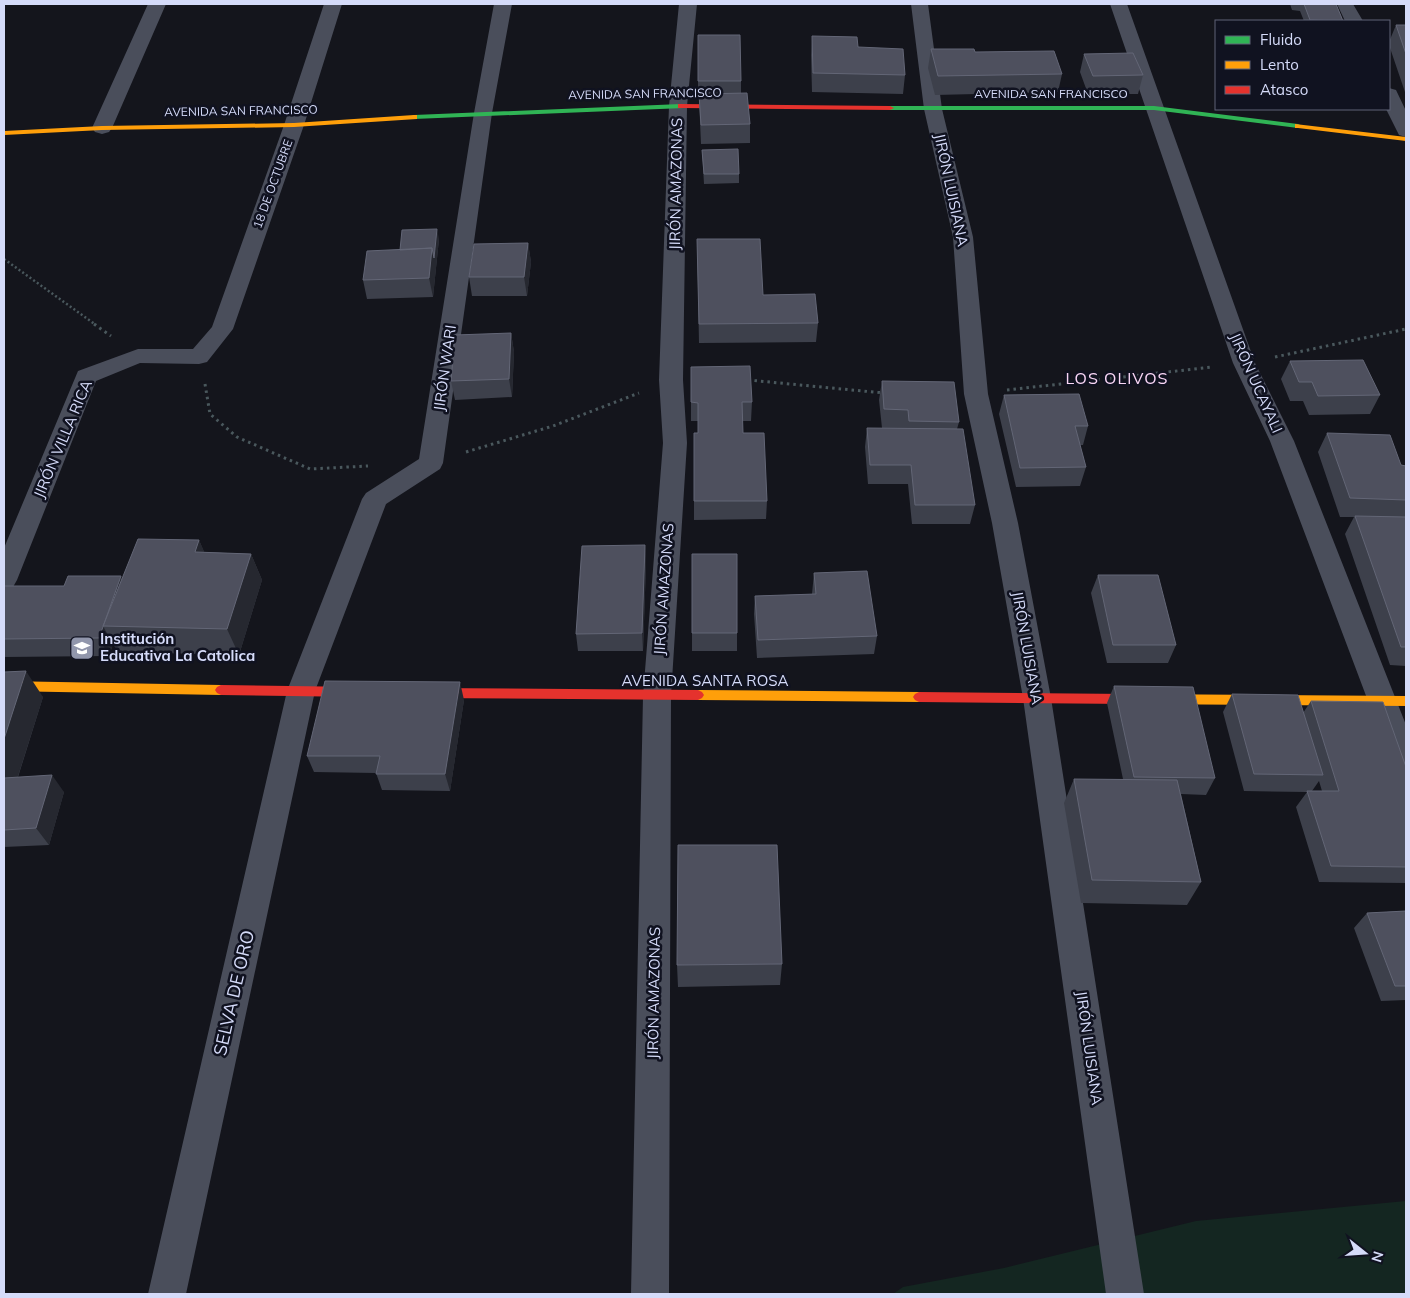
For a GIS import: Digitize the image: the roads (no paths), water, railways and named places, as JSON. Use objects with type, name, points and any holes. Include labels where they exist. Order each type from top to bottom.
[{"type":"street","points":[[102,128],[157,4]]},
{"type":"street","name":"18 DE OCTUBRE","points":[[199,357],[222,330],[294,125],[319,42],[334,4]]},
{"type":"street","name":"JIRÓN WARI","points":[[301,691],[375,499],[431,463],[483,114],[504,4]]},
{"type":"street","name":"JIRÓN AMAZONAS","points":[[650,1294],[657,696],[675,443],[671,380],[678,106],[688,4]]},
{"type":"street","name":"JIRÓN LUISIANA","points":[[919,4],[933,108],[963,237],[976,394],[1005,523],[1037,698],[1125,1294]]},
{"type":"street","name":"JIRÓN UCAYALI","points":[[1118,4],[1244,363],[1282,441],[1382,701],[1406,758]]},
{"type":"street","points":[[1345,4],[1353,20]]},
{"type":"street","points":[[1390,96],[1406,131]]},
{"type":"street","name":"AVENIDA SAN FRANCISCO","points":[[4,133],[102,128],[294,125],[483,114],[678,106],[1154,108],[1406,139]]},
{"type":"street","name":"JIRÓN VILLA RICA","points":[[4,580],[86,376],[138,356],[199,357]]},
{"type":"street","points":[[4,686],[370,692]]},
{"type":"street","name":"SELVA DE ORO","points":[[167,1294],[301,691]]},
{"type":"street","name":"AVENIDA SANTA ROSA","points":[[410,693],[1406,701]]},
{"type":"place","name":"Institución Educativa La Catolica","points":[[82,648]]},
{"type":"district","name":"LOS OLIVOS","points":[[1117,378]]}]
